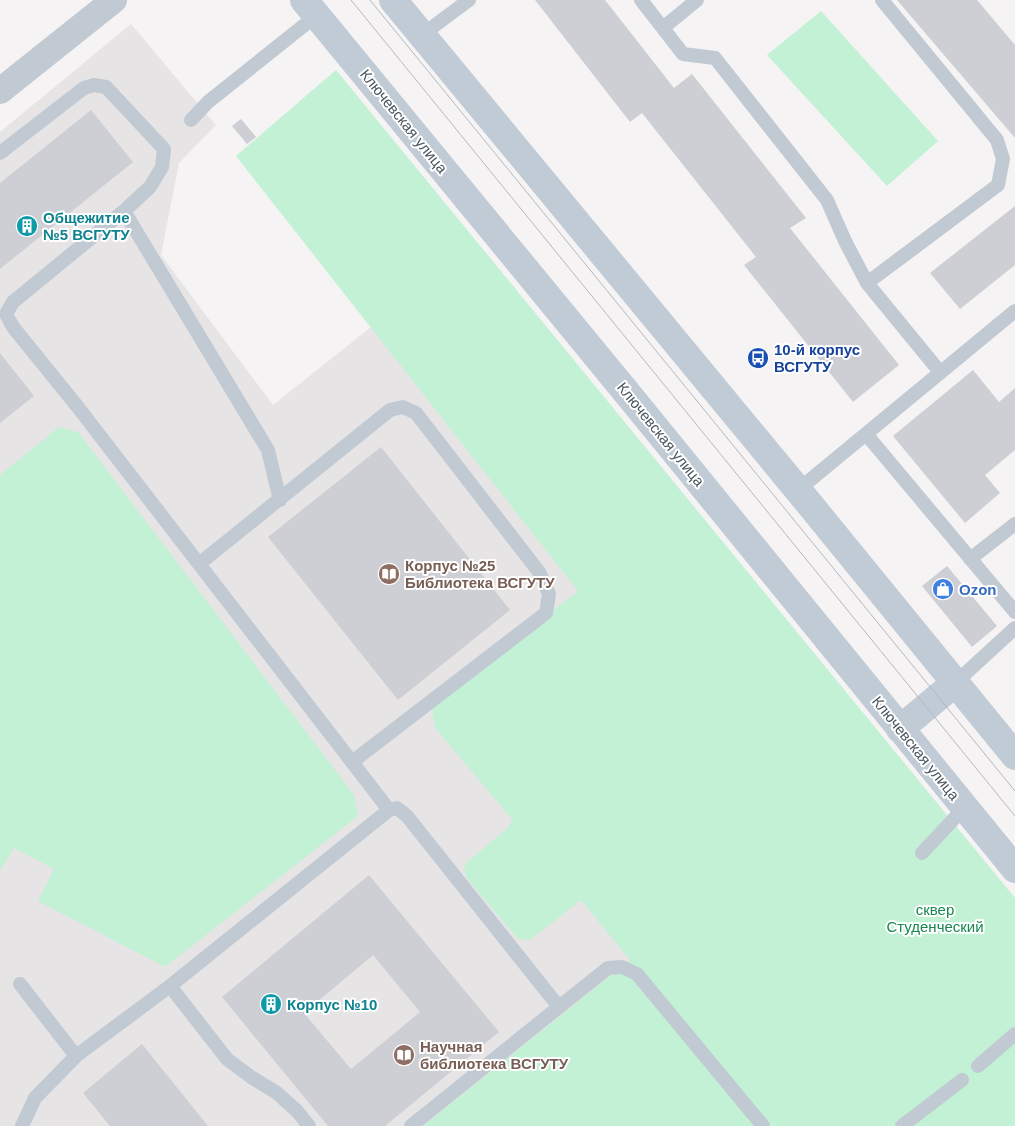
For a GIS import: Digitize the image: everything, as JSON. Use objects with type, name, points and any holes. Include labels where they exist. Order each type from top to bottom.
[{"type":"main road","points":[[393,0],[1015,756]]},
{"type":"main road","name":"Ключевская улица","points":[[311,8],[628,393],[1015,869]]},
{"type":"main road","points":[[900,729],[955,682]]},
{"type":"street","points":[[0,91],[114,0]]},
{"type":"lane","points":[[422,35],[468,0]]},
{"type":"lane","points":[[641,0],[664,27],[683,54],[714,58],[822,192],[867,283],[940,372]]},
{"type":"lane","points":[[664,27],[697,0]]},
{"type":"lane","points":[[867,283],[998,185],[1003,159],[997,140],[882,0]]},
{"type":"lane","points":[[191,120],[208,102],[311,8]]},
{"type":"lane","points":[[0,153],[84,88],[94,85],[106,87],[164,149],[162,167],[150,187],[124,211],[13,302],[6,314],[13,327],[77,406],[389,810]]},
{"type":"lane","points":[[124,211],[268,450],[280,500]]},
{"type":"lane","points":[[798,490],[1015,311]]},
{"type":"lane","points":[[199,564],[390,410],[402,407],[416,413],[539,572],[549,594],[546,613],[352,762]]},
{"type":"lane","points":[[866,434],[1015,612]]},
{"type":"lane","points":[[970,559],[1015,524]]},
{"type":"lane","points":[[955,682],[1015,628]]},
{"type":"lane","points":[[922,853],[965,807]]},
{"type":"lane","points":[[22,1126],[35,1098],[76,1056],[170,986],[389,810],[397,808],[407,816],[559,1007]]},
{"type":"lane","points":[[411,1126],[608,968],[622,967],[637,974],[763,1126]]},
{"type":"lane","points":[[20,984],[76,1056]]},
{"type":"lane","points":[[170,986],[227,1059],[277,1093],[297,1111],[309,1126]]},
{"type":"lane","points":[[978,1066],[1015,1034]]},
{"type":"lane","points":[[902,1126],[962,1080]]},
{"type":"shaded area","points":[[131,24],[216,125],[179,163],[161,255],[273,405],[371,327],[698,743],[1015,1126],[0,1126],[0,132]]},
{"type":"green space","points":[[821,11],[938,141],[887,186],[767,55]]},
{"type":"green space","name":"сквер Студенческий","points":[[336,70],[1015,898],[1015,1126],[423,1126],[630,960],[581,900],[530,940],[518,939],[466,877],[464,865],[509,827],[512,819],[435,728],[432,712],[436,701],[578,591],[236,156]]},
{"type":"green space","points":[[59,427],[78,432],[354,795],[358,816],[165,967],[38,901],[54,869],[14,848],[0,871],[0,475]]},
{"type":"building","points":[[535,0],[605,0],[674,88],[692,74],[806,218],[790,228],[899,365],[853,402],[744,265],[756,257],[642,113],[630,122]]},
{"type":"building","points":[[897,0],[977,0],[1015,45],[1015,138]]},
{"type":"building","name":"Общежитие №5 ВСГУТУ","points":[[91,110],[133,162],[0,269],[0,183]]},
{"type":"building","points":[[241,119],[256,137],[247,144],[232,126]]},
{"type":"building","points":[[1015,206],[1015,265],[960,309],[930,273]]},
{"type":"building","points":[[0,353],[34,396],[0,423]]},
{"type":"building","points":[[973,370],[999,402],[1015,388],[1015,450],[985,475],[1000,493],[965,523],[893,436]]},
{"type":"building","name":"Корпус №25 Библиотека ВСГУТУ","points":[[381,447],[510,610],[398,700],[268,537]]},
{"type":"building","points":[[947,566],[997,626],[972,647],[922,586]]},
{"type":"building","name":"Корпус №10","points":[[369,875],[499,1032],[385,1126],[328,1126],[222,997]],"holes":[[[373,955],[420,1012],[351,1069],[304,1013]]]},
{"type":"building","points":[[142,1044],[208,1126],[110,1126],[83,1093]]},
{"type":"tram line","points":[[351,0],[1015,816]]},
{"type":"tram line","points":[[370,0],[1015,791]]},
{"type":"place","name":"Общежитие №5 ВСГУТУ","points":[[27,226]]},
{"type":"place","name":"10-й корпус ВСГУТУ","points":[[758,358]]},
{"type":"place","name":"Корпус №25 Библиотека ВСГУТУ","points":[[389,574]]},
{"type":"place","name":"Ozon","points":[[943,589]]},
{"type":"place","name":"Корпус №10","points":[[271,1004]]},
{"type":"place","name":"Научная библиотека ВСГУТУ","points":[[404,1055]]}]
